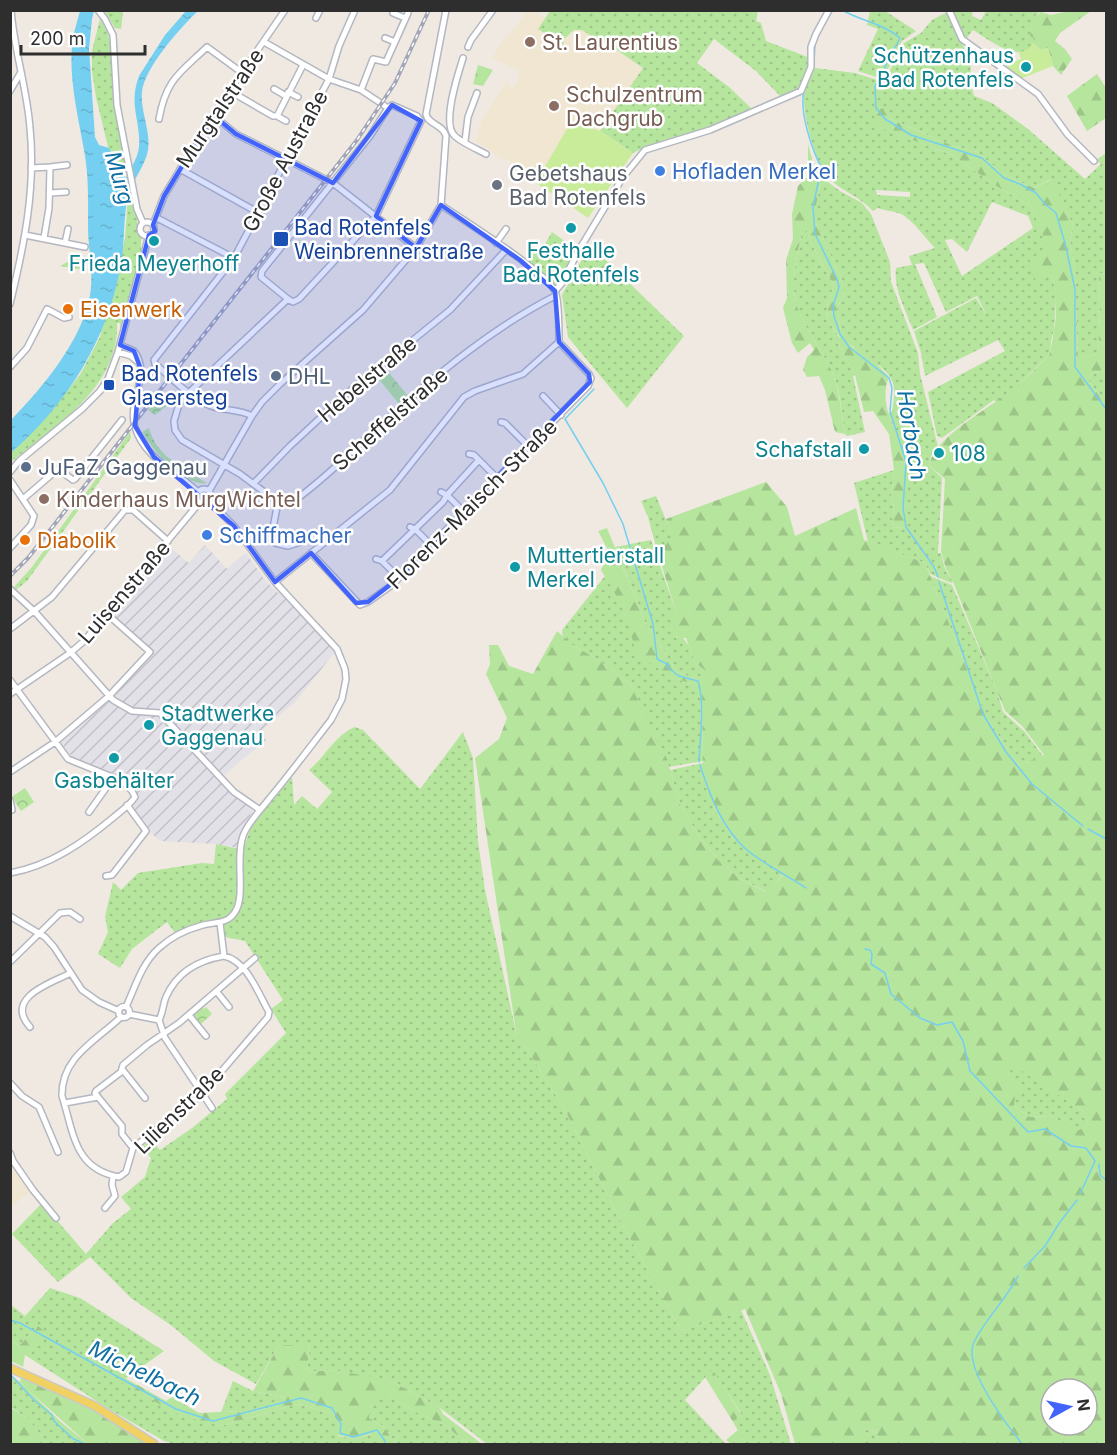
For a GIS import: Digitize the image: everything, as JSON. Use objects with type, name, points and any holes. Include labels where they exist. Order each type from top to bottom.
[{"type":"main road","points":[[10,1368],[77,1396],[154,1444]]},
{"type":"street","points":[[10,304],[25,235],[32,168],[30,128],[11,10]]},
{"type":"street","points":[[98,10],[113,35],[117,105],[138,213],[148,223]]},
{"type":"street","name":"Murgtalstraße","points":[[148,223],[228,90],[285,10]]},
{"type":"street","points":[[316,18],[320,10]]},
{"type":"street","name":"Große Austraße","points":[[190,392],[155,364],[154,360],[234,258],[329,79],[339,46],[355,10]]},
{"type":"street","points":[[446,10],[423,118],[376,216],[299,299],[293,302],[288,299],[260,274],[370,136],[387,108],[392,105],[423,118],[443,128],[486,154]]},
{"type":"street","points":[[468,47],[493,10]]},
{"type":"street","points":[[555,293],[623,177],[645,150],[710,130],[801,90],[811,67],[812,47],[816,34],[829,10]]},
{"type":"street","points":[[950,10],[962,39],[1038,94],[1068,135],[1094,161]]},
{"type":"street","points":[[361,90],[373,59],[386,62],[406,16],[393,13]]},
{"type":"street","points":[[384,38],[395,42]]},
{"type":"street","points":[[264,42],[329,79],[361,90],[387,108]]},
{"type":"street","points":[[159,119],[167,88],[207,47],[241,72]]},
{"type":"street","points":[[198,492],[197,498],[200,502],[205,504],[209,501],[211,496],[209,491],[252,416],[270,393],[363,310],[416,248],[441,205],[450,114],[463,58]]},
{"type":"street","points":[[277,116],[303,65]]},
{"type":"street","points":[[10,91],[21,68]]},
{"type":"street","points":[[274,89],[298,97]]},
{"type":"street","points":[[228,90],[286,122]]},
{"type":"street","points":[[465,141],[468,117],[477,93]]},
{"type":"street","points":[[213,115],[236,134],[333,183],[416,248]]},
{"type":"street","points":[[32,168],[67,165]]},
{"type":"street","points":[[44,238],[50,193],[50,167]]},
{"type":"street","points":[[180,168],[257,212]]},
{"type":"street","points":[[50,193],[66,192]]},
{"type":"street","points":[[275,582],[390,490],[464,397],[522,374],[559,342],[555,293],[546,281],[441,205]]},
{"type":"street","name":"Murgtalstraße","points":[[146,235],[140,230],[157,218],[159,208]]},
{"type":"street","points":[[157,218],[234,258]]},
{"type":"street","name":"Murgtalstraße","points":[[146,235],[153,231],[148,223]]},
{"type":"street","points":[[65,243],[68,229]]},
{"type":"street","points":[[496,243],[506,229]]},
{"type":"street","points":[[25,235],[85,247]]},
{"type":"street","name":"Murgtalstraße","points":[[11,473],[19,461],[82,409],[100,390],[111,373],[138,280],[146,235]]},
{"type":"street","name":"Hebelstraße","points":[[254,483],[338,401],[450,310],[506,250]]},
{"type":"street","name":"Scheffelstraße","points":[[278,502],[294,501],[303,495],[402,406],[469,352],[522,313],[555,293]]},
{"type":"street","points":[[288,299],[180,401],[174,424],[177,433],[189,446],[254,483],[278,502],[272,533],[275,543],[288,546],[323,535],[328,540]]},
{"type":"street","points":[[10,368],[31,343],[47,309],[64,318],[69,317]]},
{"type":"street","name":"Florenz-Maisch-Straße","points":[[311,553],[360,605],[368,602],[399,578],[588,386],[591,378],[565,345],[559,342]]},
{"type":"street","points":[[120,345],[134,351],[139,363],[140,379],[132,410],[139,437],[154,457],[198,492]]},
{"type":"street","points":[[118,352],[131,356],[139,363]]},
{"type":"street","points":[[190,392],[212,407],[252,416]]},
{"type":"street","points":[[543,396],[561,415]]},
{"type":"street","points":[[23,499],[58,469],[72,480],[75,479],[122,420]]},
{"type":"street","points":[[501,422],[506,423],[529,447]]},
{"type":"street","points":[[469,454],[479,460],[497,478]]},
{"type":"street","points":[[399,578],[379,560],[443,502],[444,493],[479,460]]},
{"type":"street","points":[[10,480],[33,512],[34,520],[10,548]]},
{"type":"street","points":[[198,492],[203,489],[209,491]]},
{"type":"street","points":[[444,493],[464,512]]},
{"type":"street","points":[[105,1208],[115,1196],[112,1185],[113,1176],[89,1165],[78,1149],[62,1088],[69,1065],[77,1054],[120,1014],[122,1007],[126,1007],[142,971],[158,948],[190,930],[220,923],[234,915],[240,898],[239,852],[249,825],[331,720],[342,699],[346,679],[345,669],[337,650],[275,582],[234,526],[209,501]]},
{"type":"street","name":"Luisenstraße","points":[[10,694],[84,641],[200,502]]},
{"type":"street","points":[[10,629],[52,597],[125,510],[133,510],[168,541]]},
{"type":"street","points":[[412,528],[431,545]]},
{"type":"street","points":[[10,589],[34,612],[109,696],[132,711],[160,713],[234,792],[260,810]]},
{"type":"street","points":[[10,772],[55,742],[109,696],[150,652],[107,614]]},
{"type":"street","points":[[10,680],[68,759],[125,784],[135,797],[95,833],[61,854],[33,868],[10,873]]},
{"type":"street","points":[[89,812],[112,778]]},
{"type":"street","points":[[10,800],[12,810]]},
{"type":"street","points":[[106,876],[112,875],[147,831],[127,806]]},
{"type":"street","points":[[10,962],[60,913],[70,912],[80,919]]},
{"type":"street","points":[[10,916],[54,946],[82,990],[99,1002],[128,1017],[129,1014],[159,1020]]},
{"type":"street","points":[[220,923],[224,956]]},
{"type":"street","points":[[212,1108],[163,1035],[159,1020],[166,996],[180,976],[196,964],[224,956],[233,958],[243,969]]},
{"type":"street","points":[[134,1148],[122,1134],[122,1126],[95,1093],[96,1091],[121,1072],[123,1065],[189,1015],[255,958]]},
{"type":"street","name":"Lilienstraße","points":[[113,1176],[120,1177],[126,1172],[134,1148],[202,1094],[268,1017],[269,1012],[243,969]]},
{"type":"street","points":[[30,1028],[25,1022],[23,1011],[28,996],[39,988],[71,974]]},
{"type":"street","points":[[217,992],[229,1007]]},
{"type":"street","points":[[126,1007],[129,1014]]},
{"type":"street","points":[[189,1015],[206,1036]]},
{"type":"street","points":[[122,1069],[145,1098]]},
{"type":"street","points":[[10,1083],[22,1096],[39,1107],[58,1152]]},
{"type":"street","points":[[65,1103],[98,1097]]},
{"type":"street","points":[[10,1153],[33,1191],[56,1218]]},
{"type":"highlighted area","points":[[392,105],[421,121],[376,216],[416,248],[441,205],[520,260],[555,291],[559,342],[589,374],[590,382],[399,578],[368,602],[356,603],[311,553],[275,582],[234,526],[154,457],[135,426],[140,367],[134,351],[120,345],[149,235],[155,231],[153,225],[164,196],[213,115],[236,134],[333,183]]},
{"type":"shaded area","name":"Schulzentrum Dachgrub","points":[[527,11],[534,11],[545,18],[538,29],[562,45],[574,30],[582,29],[643,68],[600,131],[576,123],[568,127],[536,182],[517,169],[509,160],[502,159],[476,141],[481,123],[506,81],[512,89],[518,80],[520,71],[492,58]]},
{"type":"shaded area","points":[[205,545],[227,569],[246,553],[264,579],[278,593],[281,592],[335,652],[295,702],[261,731],[266,740],[219,779],[234,796],[253,809],[237,848],[216,844],[160,841],[129,806],[138,797],[128,785],[119,777],[73,758],[61,742],[114,697],[152,651],[111,616],[170,547],[189,563]]},
{"type":"shaded area","points":[[10,1162],[30,1192],[11,1207],[10,1207]]},
{"type":"green space","points":[[1041,10],[1035,16],[1036,38],[1030,48],[1023,52],[1006,49],[973,30],[966,39],[951,11],[973,11],[972,16],[981,20],[986,11]]},
{"type":"green space","points":[[105,11],[123,11],[121,29],[115,28]]},
{"type":"green space","points":[[550,11],[758,11],[756,21],[761,23],[766,41],[810,58],[808,73],[800,87],[782,98],[756,71],[714,39],[697,63],[729,87],[753,110],[701,131],[647,146],[633,153],[600,131],[643,68],[608,44],[600,42],[582,30],[574,30],[565,38],[563,45],[538,29]]},
{"type":"green space","points":[[870,11],[885,11],[916,31],[902,41],[883,79],[858,71],[878,29],[867,25]]},
{"type":"green space","points":[[1069,11],[1091,11],[1060,33],[1055,41],[1072,59],[1061,75],[1053,66],[1048,48],[1041,50],[1033,43],[1036,39],[1030,36],[1035,16],[1041,12],[1051,15]]},
{"type":"green space","points":[[947,12],[971,62],[970,82],[974,96],[992,103],[1028,129],[1085,179],[1101,164],[1096,160],[1106,153],[1106,272],[1099,274],[1098,354],[1078,358],[1075,276],[1070,240],[1073,225],[1051,179],[1034,188],[1005,175],[977,152],[953,146],[888,118],[877,126],[952,155],[998,187],[1031,206],[1048,246],[1056,298],[1050,354],[1014,389],[996,402],[994,400],[942,438],[937,436],[928,392],[1005,351],[998,340],[925,376],[914,331],[976,298],[987,316],[977,296],[946,312],[924,263],[915,264],[937,317],[913,330],[898,292],[896,268],[912,265],[909,256],[935,248],[905,217],[878,208],[873,211],[828,178],[823,172],[811,140],[804,106],[806,86],[815,68],[855,73],[884,82],[904,43],[921,33],[932,20]],"holes":[[[876,190],[910,192],[910,197],[877,195]],[[992,202],[1028,216],[1033,228],[962,276],[945,240],[952,239],[967,252]]]},
{"type":"green space","points":[[100,19],[111,48],[115,110],[127,170],[125,172],[108,147],[96,97],[92,51]]},
{"type":"green space","points":[[1033,43],[1041,50],[1048,48],[1053,66],[1020,79],[1002,67],[1021,59],[1019,53],[1030,48]]},
{"type":"green space","points":[[478,65],[493,70],[483,86],[473,84]]},
{"type":"green space","points":[[1097,74],[1106,88],[1106,118],[1087,131],[1067,96]]},
{"type":"green space","points":[[883,108],[888,118],[953,146],[977,152],[1005,175],[1034,188],[1052,179],[1073,225],[1070,240],[1075,276],[1078,358],[1098,354],[1099,274],[1106,272],[1106,369],[1090,375],[1089,381],[1106,406],[1106,1444],[879,1444],[876,1431],[862,1429],[866,1444],[795,1444],[781,1394],[745,1309],[681,1331],[619,1218],[565,1110],[516,1032],[475,758],[499,739],[507,718],[486,674],[490,664],[489,645],[498,645],[509,666],[533,674],[557,631],[574,646],[597,659],[630,684],[667,759],[680,804],[699,836],[718,860],[739,878],[766,892],[784,874],[733,838],[717,814],[703,770],[702,690],[693,684],[673,678],[636,654],[623,610],[601,570],[609,552],[598,531],[607,528],[645,622],[677,672],[696,679],[708,672],[695,663],[686,638],[677,638],[670,619],[676,611],[658,554],[672,537],[666,519],[766,482],[787,507],[795,536],[856,508],[864,540],[925,563],[986,717],[1019,765],[1044,755],[1023,727],[1005,711],[946,569],[941,551],[945,479],[929,465],[934,454],[952,433],[1018,385],[1050,354],[1056,316],[1052,272],[1037,282],[1026,265],[1047,246],[1031,206],[998,187],[952,155],[876,126],[874,112]],"holes":[[[1013,1065],[1084,1112],[1088,1125],[1077,1131],[1052,1116],[1030,1117],[1014,1106],[1015,1098],[1024,1091],[1007,1078]]]},
{"type":"green space","points":[[576,123],[600,131],[633,153],[588,218],[536,182],[568,127]]},
{"type":"green space","points":[[808,144],[814,166],[822,178],[816,205],[816,223],[841,277],[844,294],[837,308],[841,331],[850,339],[852,347],[875,362],[889,377],[886,388],[888,411],[908,474],[904,528],[892,527],[894,505],[891,501],[894,470],[889,434],[873,411],[864,412],[855,375],[836,340],[840,337],[828,321],[827,306],[834,285],[807,231],[802,231],[796,260],[795,300],[806,327],[835,379],[845,434],[835,432],[825,390],[819,376],[807,377],[803,370],[807,357],[814,350],[810,343],[798,353],[792,343],[783,308],[787,298],[786,260],[793,239],[792,214],[798,186],[808,176]]},
{"type":"green space","points":[[822,178],[862,203],[871,214],[890,262],[891,282],[918,353],[920,374],[938,447],[931,456],[929,465],[942,478],[938,553],[941,553],[945,569],[953,582],[951,583],[930,574],[925,563],[868,542],[854,483],[894,470],[891,501],[894,505],[892,527],[903,528],[907,468],[888,413],[892,412],[894,400],[892,381],[884,370],[855,349],[841,331],[837,308],[844,294],[841,277],[816,223],[816,205]]},
{"type":"green space","points":[[128,195],[137,216],[137,230],[141,237],[141,260],[121,332],[120,323],[117,323],[115,346],[107,367],[96,386],[81,403],[11,462],[11,453],[41,423],[81,373],[100,337],[125,239]]},
{"type":"green space","points":[[802,231],[807,231],[834,285],[827,306],[828,321],[840,338],[836,340],[855,375],[853,376],[865,432],[847,436],[845,434],[835,379],[806,327],[795,300],[796,260]]},
{"type":"green space","points":[[552,232],[577,250],[558,286],[555,286],[527,262],[534,252],[541,251]]},
{"type":"green space","points":[[590,245],[684,336],[627,408],[568,337],[562,295]]},
{"type":"green space","points":[[85,256],[85,270],[60,266],[75,258]]},
{"type":"green space","points":[[386,369],[408,396],[399,404],[377,377]]},
{"type":"green space","points":[[1106,369],[1106,406],[1089,381],[1090,375]]},
{"type":"green space","points":[[163,392],[169,404],[155,415],[148,410]]},
{"type":"green space","points":[[149,428],[164,454],[180,467],[207,483],[190,480],[163,459],[142,432]]},
{"type":"green space","points":[[130,432],[131,438],[27,581],[16,590],[14,587],[32,567]]},
{"type":"green space","points":[[656,496],[673,537],[658,554],[641,501]]},
{"type":"green space","points":[[651,540],[676,611],[676,638],[683,638],[689,646],[695,663],[709,672],[696,679],[677,672],[645,622],[615,547]]},
{"type":"green space","points":[[605,576],[621,601],[630,624],[673,678],[702,689],[703,761],[669,767],[630,684],[563,637],[562,630]]},
{"type":"green space","points":[[930,576],[952,585],[997,691],[1003,712],[1025,732],[1043,756],[1019,765],[986,717]]},
{"type":"green space","points":[[355,727],[363,730],[420,789],[463,732],[473,758],[478,841],[485,890],[516,1032],[565,1110],[619,1218],[681,1331],[741,1310],[770,1375],[791,1444],[746,1444],[733,1422],[741,1413],[712,1370],[685,1400],[726,1444],[487,1444],[440,1408],[393,1382],[333,1370],[307,1372],[310,1345],[279,1345],[256,1384],[214,1361],[172,1326],[131,1298],[90,1257],[58,1282],[12,1234],[42,1203],[86,1254],[113,1223],[131,1209],[121,1197],[145,1177],[151,1158],[142,1147],[151,1140],[160,1150],[192,1128],[227,1099],[225,1094],[286,1033],[271,1009],[283,1000],[245,941],[225,937],[223,924],[205,926],[177,936],[167,922],[132,949],[120,968],[98,954],[108,932],[105,917],[113,882],[121,890],[138,873],[202,863],[214,864],[216,844],[243,850],[251,827],[292,777],[294,805],[302,796],[317,809],[332,792],[309,770],[336,740]]},
{"type":"green space","points":[[703,763],[703,770],[717,814],[733,838],[784,873],[767,892],[739,878],[718,860],[699,836],[680,804],[670,770]]},
{"type":"green space","points":[[25,788],[34,802],[21,811],[13,796]]},
{"type":"green space","points":[[202,1007],[204,1009],[206,1007],[212,1014],[200,1025],[193,1014]]},
{"type":"green space","points":[[1013,1064],[1084,1112],[1088,1125],[1077,1132],[1052,1116],[1030,1117],[1014,1106],[1014,1091],[1007,1078]]},
{"type":"green space","points":[[50,1288],[80,1298],[164,1351],[121,1382],[221,1426],[297,1404],[332,1413],[339,1423],[338,1436],[355,1439],[372,1434],[383,1444],[175,1444],[164,1441],[25,1355],[38,1326],[19,1346],[11,1339],[10,1304],[25,1316]]},
{"type":"green space","points":[[38,1326],[46,1333],[25,1355],[23,1367],[11,1361],[11,1339],[19,1346]]},
{"type":"green space","points":[[279,1345],[310,1345],[307,1372],[333,1370],[393,1382],[440,1408],[443,1414],[482,1444],[468,1444],[446,1426],[384,1394],[371,1401],[369,1418],[383,1426],[396,1444],[383,1444],[371,1434],[355,1439],[337,1435],[339,1423],[332,1413],[297,1404],[221,1426],[181,1416],[120,1382],[125,1378],[166,1401],[172,1397],[199,1413],[239,1411],[245,1414],[285,1403],[283,1397],[253,1391]]},
{"type":"green space","points":[[712,1369],[741,1414],[733,1422],[705,1377]]},
{"type":"green space","points":[[10,1375],[88,1444],[48,1444],[28,1419],[11,1407]]},
{"type":"green space","points":[[21,1377],[83,1403],[147,1444],[88,1444],[20,1382]]},
{"type":"green space","points":[[233,1381],[253,1391],[283,1397],[285,1403],[244,1414],[239,1411],[221,1412]]},
{"type":"green space","points":[[384,1394],[446,1426],[468,1444],[396,1444],[383,1426],[369,1418],[371,1400]]},
{"type":"green space","points":[[10,1407],[28,1419],[48,1444],[11,1444]]},
{"type":"green space","points":[[861,1429],[876,1431],[879,1444],[866,1444]]},
{"type":"green space","points":[[738,1430],[746,1444],[731,1444],[726,1440]]},
{"type":"water","name":"Murg","points":[[80,11],[94,11],[89,49],[95,137],[99,145],[109,148],[126,178],[136,159],[139,147],[135,96],[139,76],[165,35],[186,11],[198,11],[164,48],[144,82],[142,99],[149,143],[148,150],[128,196],[121,264],[115,292],[96,344],[67,391],[50,413],[11,453],[11,420],[48,379],[70,346],[86,312],[90,295],[87,169],[71,59]]},
{"type":"waterway","name":"Horbach","points":[[827,18],[833,10]]},
{"type":"waterway","points":[[842,10],[887,29],[900,38],[880,76]]},
{"type":"waterway","name":"Horbach","points":[[814,64],[815,44]]},
{"type":"waterway","name":"Horbach","points":[[813,69],[804,91],[803,109],[814,152],[822,169]]},
{"type":"waterway","points":[[879,79],[875,86],[876,108],[885,119],[911,135],[982,158],[1004,178],[1036,193],[1056,213],[1075,289],[1075,367],[1106,409]]},
{"type":"waterway","name":"Horbach","points":[[820,174],[813,207],[815,234],[839,287],[833,306],[834,316],[840,334],[849,347],[889,378],[892,388],[890,411],[906,462],[903,508],[906,527],[934,567],[938,577]]},
{"type":"waterway","points":[[594,389],[565,419],[603,483],[623,524],[653,624],[657,659],[669,665],[667,667],[679,676],[698,681],[702,710],[699,762]]},
{"type":"waterway","name":"Horbach","points":[[939,582],[983,714],[1006,752],[1032,784],[1083,826]]},
{"type":"waterway","points":[[700,765],[718,811],[738,842],[761,860],[806,888]]},
{"type":"waterway","name":"Horbach","points":[[1088,829],[1106,839]]},
{"type":"waterway","points":[[865,949],[870,950],[872,954],[871,964],[885,973],[891,994],[920,1018],[937,1025],[952,1022],[963,1041],[970,1071],[1028,1132],[1045,1129],[1071,1146],[1086,1148],[1095,1161],[1080,1194]]},
{"type":"waterway","points":[[1099,1164],[1100,1175],[1106,1180]]},
{"type":"waterway","points":[[1024,1268],[1045,1246],[1077,1200]]},
{"type":"waterway","points":[[1018,1276],[974,1342],[972,1353],[974,1366],[988,1395],[1022,1444]]},
{"type":"waterway","name":"Michelbach","points":[[10,1312],[10,1320],[20,1323],[176,1409],[213,1421],[301,1398],[332,1408],[341,1424],[340,1433],[353,1437],[377,1430],[385,1444]]},
{"type":"waterway","points":[[12,1376],[34,1400],[52,1415],[54,1421],[72,1438],[84,1444]]},
{"type":"railway","points":[[10,576],[28,558],[357,140],[395,83],[429,10]]},
{"type":"place","name":"St. Laurentius","points":[[530,42]]},
{"type":"place","name":"Schützenhaus Bad Rotenfels","points":[[1026,67]]},
{"type":"place","name":"Schulzentrum Dachgrub","points":[[554,106]]},
{"type":"place","name":"Hofladen Merkel","points":[[660,171]]},
{"type":"place","name":"Gebetshaus Bad Rotenfels","points":[[497,185]]},
{"type":"place","name":"Festhalle Bad Rotenfels","points":[[571,228]]},
{"type":"place","name":"Bad Rotenfels Weinbrennerstraße","points":[[281,239]]},
{"type":"place","name":"Frieda Meyerhoff","points":[[154,241]]},
{"type":"place","name":"Eisenwerk","points":[[68,309]]},
{"type":"place","name":"DHL","points":[[276,376]]},
{"type":"place","name":"Bad Rotenfels Glasersteg","points":[[109,385]]},
{"type":"place","name":"Schafstall","points":[[864,449]]},
{"type":"place","name":"108","points":[[939,453]]},
{"type":"place","name":"JuFaZ Gaggenau","points":[[26,467]]},
{"type":"place","name":"Kinderhaus MurgWichtel","points":[[44,499]]},
{"type":"place","name":"Schiffmacher","points":[[207,535]]},
{"type":"place","name":"Diabolik","points":[[25,540]]},
{"type":"place","name":"Muttertierstall Merkel","points":[[515,567]]},
{"type":"place","name":"Stadtwerke Gaggenau","points":[[149,725]]},
{"type":"place","name":"Gasbehälter","points":[[114,758]]}]
